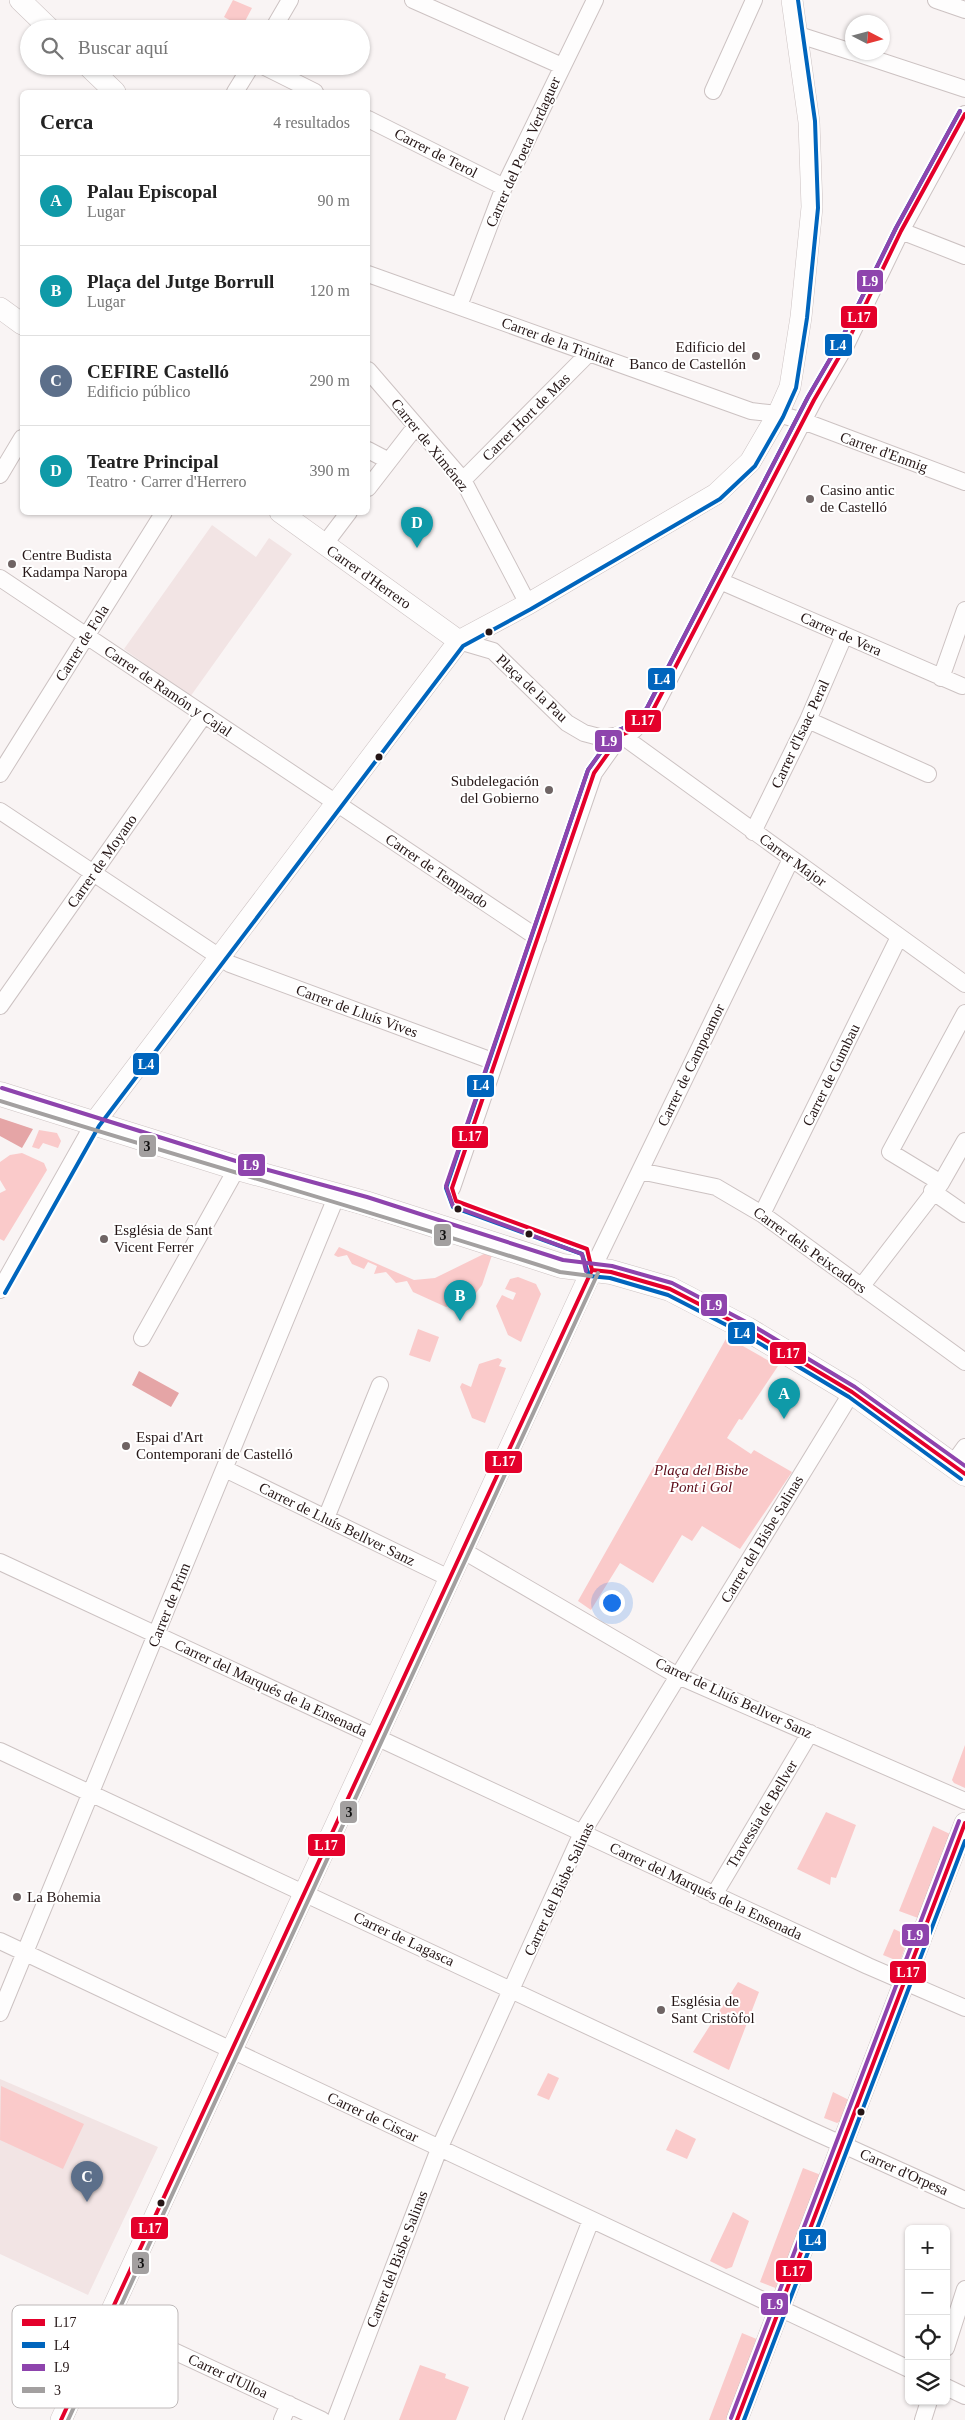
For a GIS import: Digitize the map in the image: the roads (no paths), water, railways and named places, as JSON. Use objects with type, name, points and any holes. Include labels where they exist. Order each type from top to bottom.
[{"type":"main road","points":[[0,1094],[237,1168],[337,1195],[562,1266],[611,1272],[670,1289],[746,1330],[852,1392],[961,1462]]},
{"type":"street","points":[[20,0],[41,20]]},
{"type":"street","points":[[278,20],[290,0]]},
{"type":"street","points":[[413,0],[562,66]]},
{"type":"street","name":"Carrer del Poeta Verdaguer","points":[[459,306],[504,187],[595,0]]},
{"type":"street","points":[[713,91],[754,0]]},
{"type":"street","points":[[0,1290],[94,1123],[459,641],[528,604],[716,494],[750,462],[778,414],[790,387],[801,317],[812,207],[809,122],[792,0]]},
{"type":"street","points":[[936,0],[963,6]]},
{"type":"street","points":[[796,34],[845,49]]},
{"type":"street","points":[[877,60],[965,89]]},
{"type":"street","points":[[97,75],[113,90]]},
{"type":"street","points":[[236,90],[245,75]]},
{"type":"street","points":[[280,75],[311,90]]},
{"type":"street","points":[[452,1188],[594,773],[621,735],[634,730],[652,712],[803,421],[846,346],[901,231],[965,114]]},
{"type":"street","name":"Carrer de Terol","points":[[370,120],[504,187]]},
{"type":"street","points":[[901,231],[965,256]]},
{"type":"street","name":"Carrer de la Trinitat","points":[[370,275],[751,412],[778,414],[803,421]]},
{"type":"street","points":[[0,308],[20,323]]},
{"type":"street","name":"Carrer Hort de Mas","points":[[462,480],[589,353]]},
{"type":"street","name":"Carrer de Ximénez","points":[[370,372],[462,480],[528,604]]},
{"type":"street","name":"Carrer d'Enmig","points":[[803,421],[965,482]]},
{"type":"street","points":[[370,485],[416,426]]},
{"type":"street","points":[[0,476],[20,441]]},
{"type":"street","points":[[370,451],[388,461]]},
{"type":"street","name":"Carrer de Fola","points":[[0,774],[162,515]]},
{"type":"street","name":"Carrer d'Herrero","points":[[284,515],[459,641]]},
{"type":"street","points":[[324,545],[347,515]]},
{"type":"street","name":"Carrer de Ramón y Cajal","points":[[0,578],[336,804]]},
{"type":"street","name":"Carrer de Vera","points":[[720,581],[962,686]]},
{"type":"street","points":[[941,678],[965,610]]},
{"type":"street","name":"Carrer d'Isaac Peral","points":[[753,832],[808,720],[844,636]]},
{"type":"street","name":"Plaça de la Pau","points":[[459,641],[493,651],[567,723],[584,733],[603,738],[621,735]]},
{"type":"street","name":"Carrer de Moyano","points":[[0,1006],[204,715]]},
{"type":"street","points":[[808,720],[928,774]]},
{"type":"street","name":"Carrer Major","points":[[621,735],[965,984]]},
{"type":"street","name":"Carrer de Temprado","points":[[336,804],[538,938]]},
{"type":"street","name":"Carrer de Lluís Vives","points":[[0,811],[230,964],[495,1062]]},
{"type":"street","name":"Carrer de Campoamor","points":[[592,1270],[791,859]]},
{"type":"street","name":"Carrer de Gumbau","points":[[762,1214],[899,937]]},
{"type":"street","points":[[965,1013],[890,1152],[936,1187],[965,1214]]},
{"type":"street","points":[[861,1286],[936,1187],[965,1141]]},
{"type":"street","points":[[142,1338],[237,1168]]},
{"type":"street","name":"Carrer dels Peixcadors","points":[[640,1171],[716,1187],[762,1214],[965,1362]]},
{"type":"street","name":"Carrer de Prim","points":[[0,2013],[226,1469],[337,1195]]},
{"type":"street","points":[[114,2305],[304,1892],[378,1738],[449,1578],[592,1270]]},
{"type":"street","points":[[326,1518],[380,1385]]},
{"type":"street","name":"Carrer del Bisbe Salinas","points":[[335,2420],[439,2149],[582,1833],[852,1392]]},
{"type":"street","name":"Carrer de Lluís Bellver Sanz","points":[[226,1469],[449,1578]]},
{"type":"street","name":"Carrer de Lluís Bellver Sanz","points":[[462,1550],[678,1676],[965,1801]]},
{"type":"street","name":"Carrer del Marqués de la Ensenada","points":[[0,1562],[714,1895],[868,1966],[965,2008]]},
{"type":"street","name":"Travessia de Bellver","points":[[714,1895],[810,1733]]},
{"type":"street","name":"Carrer de Lagasca","points":[[0,1751],[808,2129]]},
{"type":"street","points":[[737,2420],[965,1822]]},
{"type":"street","name":"Carrer de Ciscar","points":[[0,1941],[905,2367]]},
{"type":"street","name":"Carrer d'Orpesa","points":[[808,2129],[965,2200]]},
{"type":"street","points":[[513,2420],[591,2220]]},
{"type":"street","points":[[950,2336],[965,2289]]},
{"type":"street","name":"Carrer d'Ulloa","points":[[178,2353],[322,2420]]},
{"type":"street","points":[[950,2389],[965,2396]]},
{"type":"street","points":[[282,2420],[288,2404]]},
{"type":"street","points":[[922,2420],[928,2405]]},
{"type":"street","points":[[61,2420],[67,2408]]},
{"type":"place","name":"Edificio del Banco de Castellón","points":[[756,356]]},
{"type":"place","name":"Casino antic de Castelló","points":[[810,499]]},
{"type":"place","name":"Teatre Principal","points":[[417,548]]},
{"type":"place","name":"Centre Budista Kadampa Naropa","points":[[12,564]]},
{"type":"place","name":"Subdelegación del Gobierno","points":[[549,790]]},
{"type":"place","name":"Església de Sant Vicent Ferrer","points":[[104,1239]]},
{"type":"place","name":"Plaça del Jutge Borrull","points":[[460,1321]]},
{"type":"place","name":"Palau Episcopal","points":[[784,1419]]},
{"type":"place","name":"Espai d'Art Contemporani de Castelló","points":[[126,1446]]},
{"type":"place","name":"La Bohemia","points":[[17,1897]]},
{"type":"place","name":"Església de Sant Cristòfol","points":[[661,2010]]},
{"type":"place","name":"CEFIRE Castelló","points":[[87,2202]]},
{"type":"park label","name":"Plaça del Bisbe Pont i Gol","points":[[701,1478]]}]
